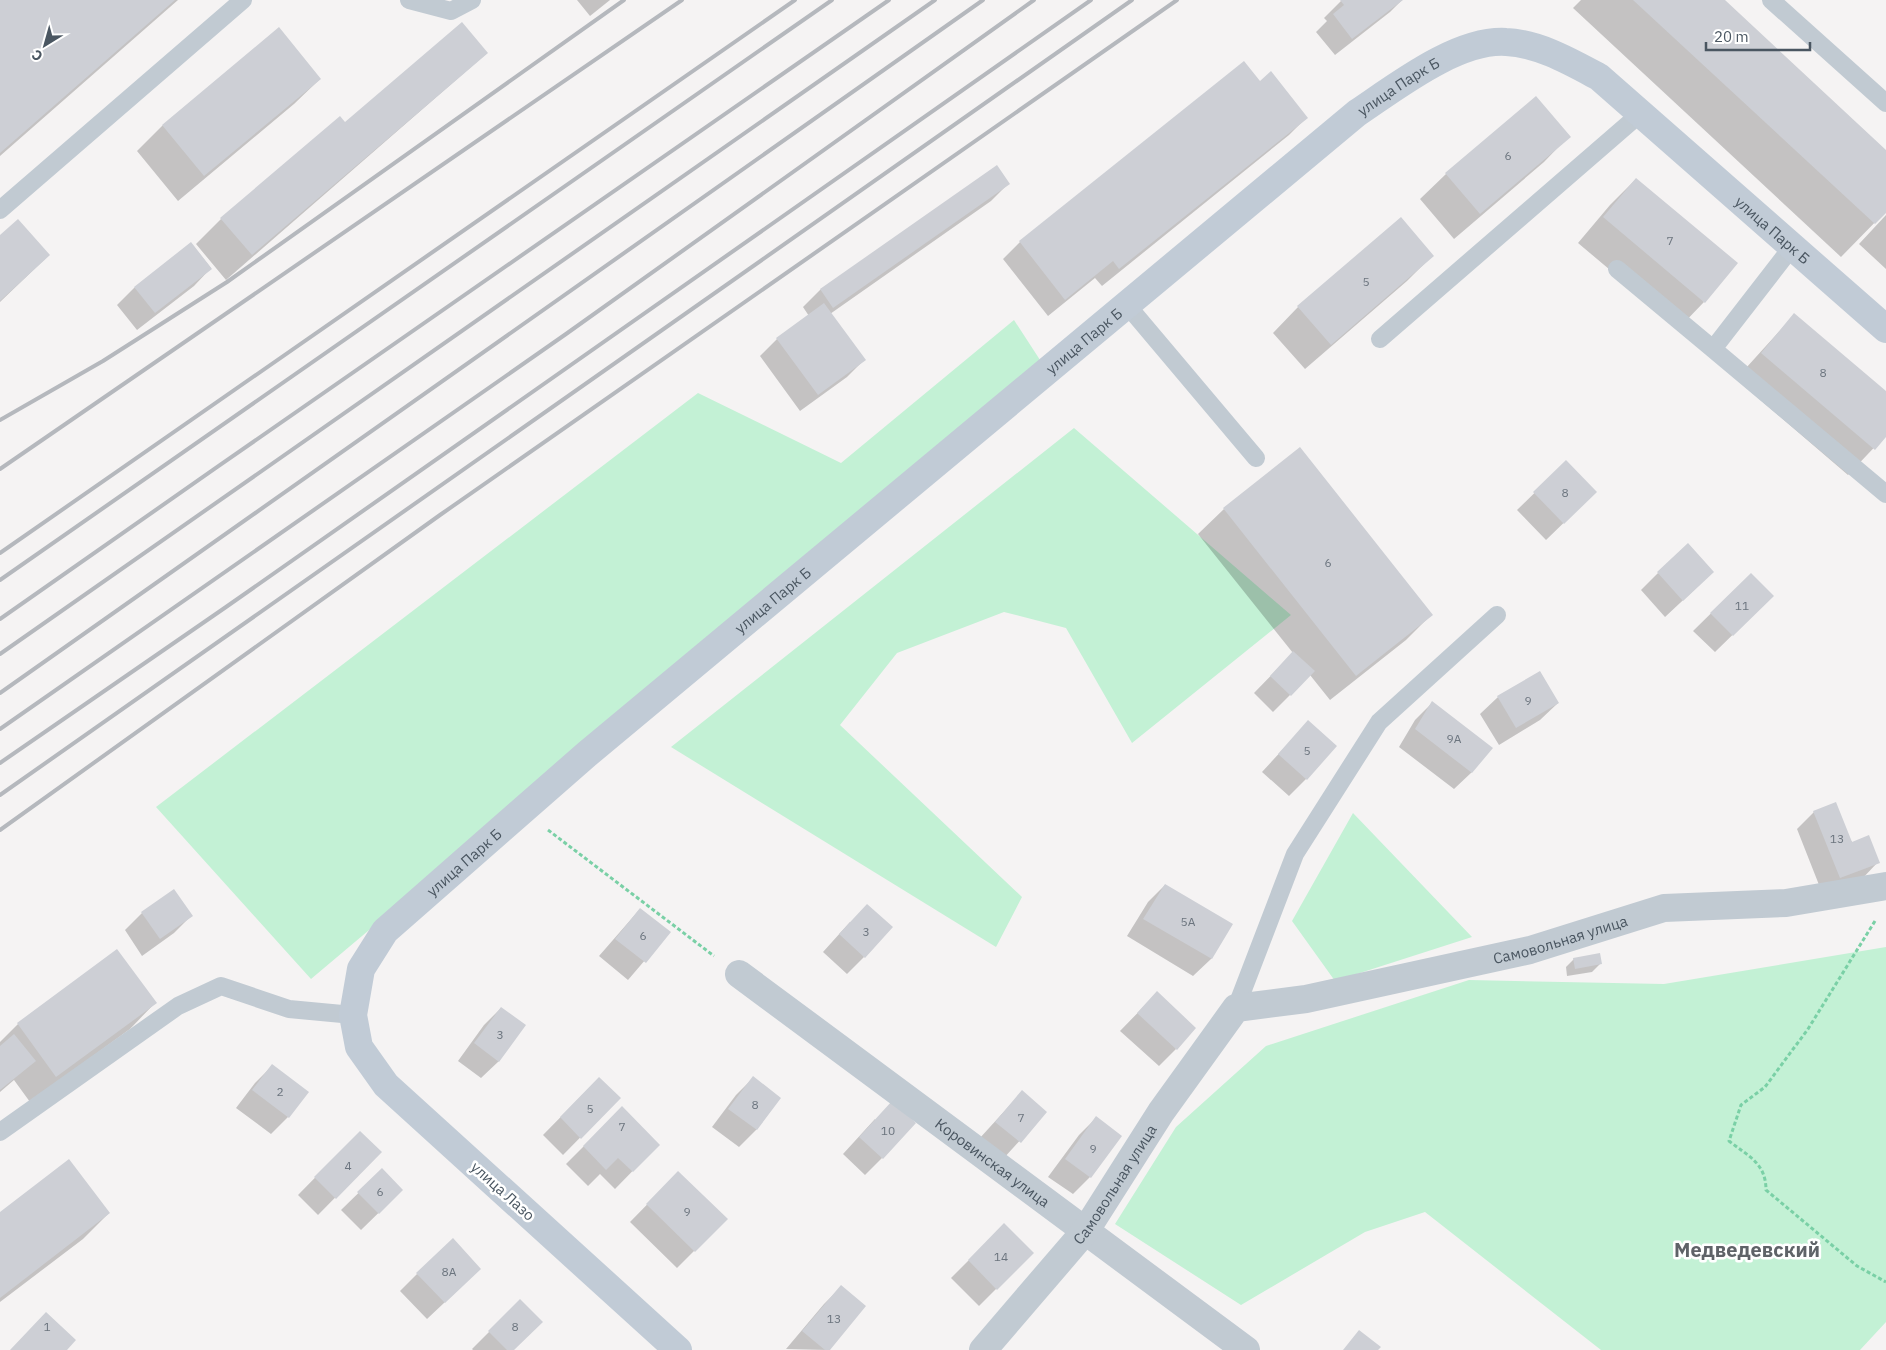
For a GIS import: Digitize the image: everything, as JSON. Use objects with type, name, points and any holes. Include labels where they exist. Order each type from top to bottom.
[{"type":"street","name":"улица Парк Б","points":[[353,1014],[361,969],[385,931],[522,810],[1357,114],[1430,65],[1469,48],[1506,42],[1555,53],[1599,77],[1886,329]]},
{"type":"street","name":"Самовольная улица","points":[[983,1350],[1086,1230],[1161,1112],[1236,1008],[1306,999],[1530,950],[1664,908],[1786,903],[1886,886]]},
{"type":"street","name":"Коровинская улица","points":[[739,974],[1246,1350]]},
{"type":"street","name":"улица Лазо","points":[[353,1014],[359,1047],[386,1085],[678,1350]]},
{"type":"lane","points":[[0,210],[243,0]]},
{"type":"lane","points":[[409,0],[451,12],[472,0]]},
{"type":"lane","points":[[1771,0],[1886,103]]},
{"type":"lane","points":[[1380,339],[1641,113]]},
{"type":"lane","points":[[1713,349],[1792,247]]},
{"type":"lane","points":[[1617,269],[1886,494]]},
{"type":"lane","points":[[1127,305],[1256,458]]},
{"type":"lane","name":"Самовольная улица","points":[[1236,1008],[1295,854],[1379,722],[1497,614]]},
{"type":"lane","points":[[0,1132],[178,1006],[221,986],[289,1009],[353,1014]]},
{"type":"path","points":[[522,810],[739,974]]},
{"type":"path","points":[[1877,918],[1808,1029],[1765,1087],[1741,1105],[1729,1141],[1760,1165],[1766,1177],[1766,1190],[1857,1266],[1886,1282]]},
{"type":"green space","points":[[1014,320],[1042,363],[311,979],[156,807],[698,393],[841,463]]},
{"type":"green space","points":[[1074,428],[1291,615],[1132,743],[1066,628],[1004,612],[897,653],[840,725],[1022,897],[996,947],[671,747]]},
{"type":"green space","points":[[1353,813],[1472,937],[1335,981],[1292,921]]},
{"type":"green space","points":[[1886,947],[1886,1322],[1860,1350],[1601,1350],[1425,1212],[1365,1232],[1241,1305],[1115,1224],[1176,1127],[1266,1046],[1469,980],[1664,984]]},
{"type":"building","points":[[0,0],[175,0],[0,153]]},
{"type":"building","points":[[1340,0],[1403,0],[1352,39],[1333,14],[1344,5]]},
{"type":"building","points":[[1633,0],[1725,0],[1886,150],[1886,213],[1875,224]]},
{"type":"building","points":[[462,22],[488,53],[252,255],[220,218],[340,116],[345,122]]},
{"type":"building","points":[[279,27],[321,79],[204,176],[162,125]]},
{"type":"building","points":[[1244,61],[1260,81],[1271,71],[1308,118],[1119,269],[1113,261],[1065,300],[1019,241]]},
{"type":"building","points":[[1536,96],[1571,137],[1480,214],[1445,173]]},
{"type":"building","points":[[997,165],[1010,184],[833,308],[820,289]]},
{"type":"building","points":[[1636,178],[1738,263],[1705,303],[1603,217]]},
{"type":"building","points":[[1401,217],[1434,256],[1331,345],[1297,306]]},
{"type":"building","points":[[18,219],[50,255],[0,301],[0,235]]},
{"type":"building","points":[[191,242],[212,269],[155,313],[134,287]]},
{"type":"building","points":[[824,303],[866,360],[818,395],[776,338]]},
{"type":"building","points":[[1794,313],[1886,391],[1886,437],[1875,450],[1761,353]]},
{"type":"building","points":[[1300,447],[1433,615],[1356,676],[1223,508]]},
{"type":"building","points":[[1566,460],[1597,492],[1564,524],[1533,492]]},
{"type":"building","points":[[1688,543],[1714,572],[1683,601],[1657,572]]},
{"type":"building","points":[[1751,573],[1774,596],[1733,636],[1710,613]]},
{"type":"building","points":[[1293,651],[1315,671],[1291,696],[1270,676]]},
{"type":"building","points":[[1540,671],[1559,703],[1516,728],[1497,696]]},
{"type":"building","points":[[1432,701],[1493,748],[1472,773],[1415,729]]},
{"type":"building","points":[[1308,720],[1337,746],[1307,780],[1278,754]]},
{"type":"building","points":[[1836,802],[1852,842],[1869,835],[1880,863],[1840,878],[1813,811]]},
{"type":"building","points":[[1165,884],[1233,924],[1212,959],[1143,919]]},
{"type":"building","points":[[174,889],[193,916],[160,939],[141,912]]},
{"type":"building","points":[[867,904],[893,927],[865,958],[839,934]]},
{"type":"building","points":[[640,908],[671,932],[646,963],[615,939]]},
{"type":"building","points":[[117,949],[157,1003],[56,1077],[17,1023]]},
{"type":"building","points":[[1600,953],[1602,964],[1575,969],[1573,958]]},
{"type":"building","points":[[1157,991],[1196,1028],[1177,1050],[1137,1013]]},
{"type":"building","points":[[501,1007],[526,1025],[499,1062],[474,1043]]},
{"type":"building","points":[[14,1034],[36,1061],[0,1090],[0,1046]]},
{"type":"building","points":[[272,1064],[309,1092],[289,1118],[252,1090]]},
{"type":"building","points":[[753,1076],[781,1098],[757,1130],[728,1109]]},
{"type":"building","points":[[599,1077],[621,1098],[581,1139],[560,1117]]},
{"type":"building","points":[[1022,1090],[1047,1112],[1021,1143],[995,1122]]},
{"type":"building","points":[[892,1101],[916,1123],[883,1159],[859,1137]]},
{"type":"building","points":[[622,1106],[660,1145],[633,1172],[618,1158],[606,1170],[583,1146]]},
{"type":"building","points":[[1096,1116],[1122,1136],[1091,1178],[1065,1159]]},
{"type":"building","points":[[360,1131],[382,1152],[336,1199],[314,1177]]},
{"type":"building","points":[[69,1159],[110,1213],[0,1298],[0,1212]]},
{"type":"building","points":[[382,1168],[403,1190],[379,1214],[357,1192]]},
{"type":"building","points":[[678,1171],[728,1219],[695,1252],[646,1204]]},
{"type":"building","points":[[1004,1223],[1034,1253],[997,1290],[968,1260]]},
{"type":"building","points":[[453,1238],[481,1269],[445,1303],[416,1273]]},
{"type":"building","points":[[841,1285],[866,1306],[830,1350],[825,1350],[802,1331]]},
{"type":"building","points":[[520,1299],[543,1322],[514,1350],[507,1350],[488,1331]]},
{"type":"building","points":[[46,1312],[76,1340],[67,1350],[10,1350]]},
{"type":"building","points":[[1359,1330],[1381,1347],[1378,1350],[1343,1350]]},
{"type":"railway","points":[[0,420],[103,361],[227,282],[624,0]]},
{"type":"railway","points":[[0,469],[682,0]]},
{"type":"railway","points":[[0,553],[795,0]]},
{"type":"railway","points":[[0,580],[832,0]]},
{"type":"railway","points":[[0,619],[889,0]]},
{"type":"railway","points":[[0,654],[935,0]]},
{"type":"railway","points":[[0,693],[983,0]]},
{"type":"railway","points":[[0,729],[566,334],[1034,0]]},
{"type":"railway","points":[[0,763],[226,607],[1091,0]]},
{"type":"railway","points":[[0,795],[1132,0]]},
{"type":"railway","points":[[0,830],[440,515],[1177,0]]},
{"type":"district","name":"Медведевский","points":[[1747,1249]]}]
